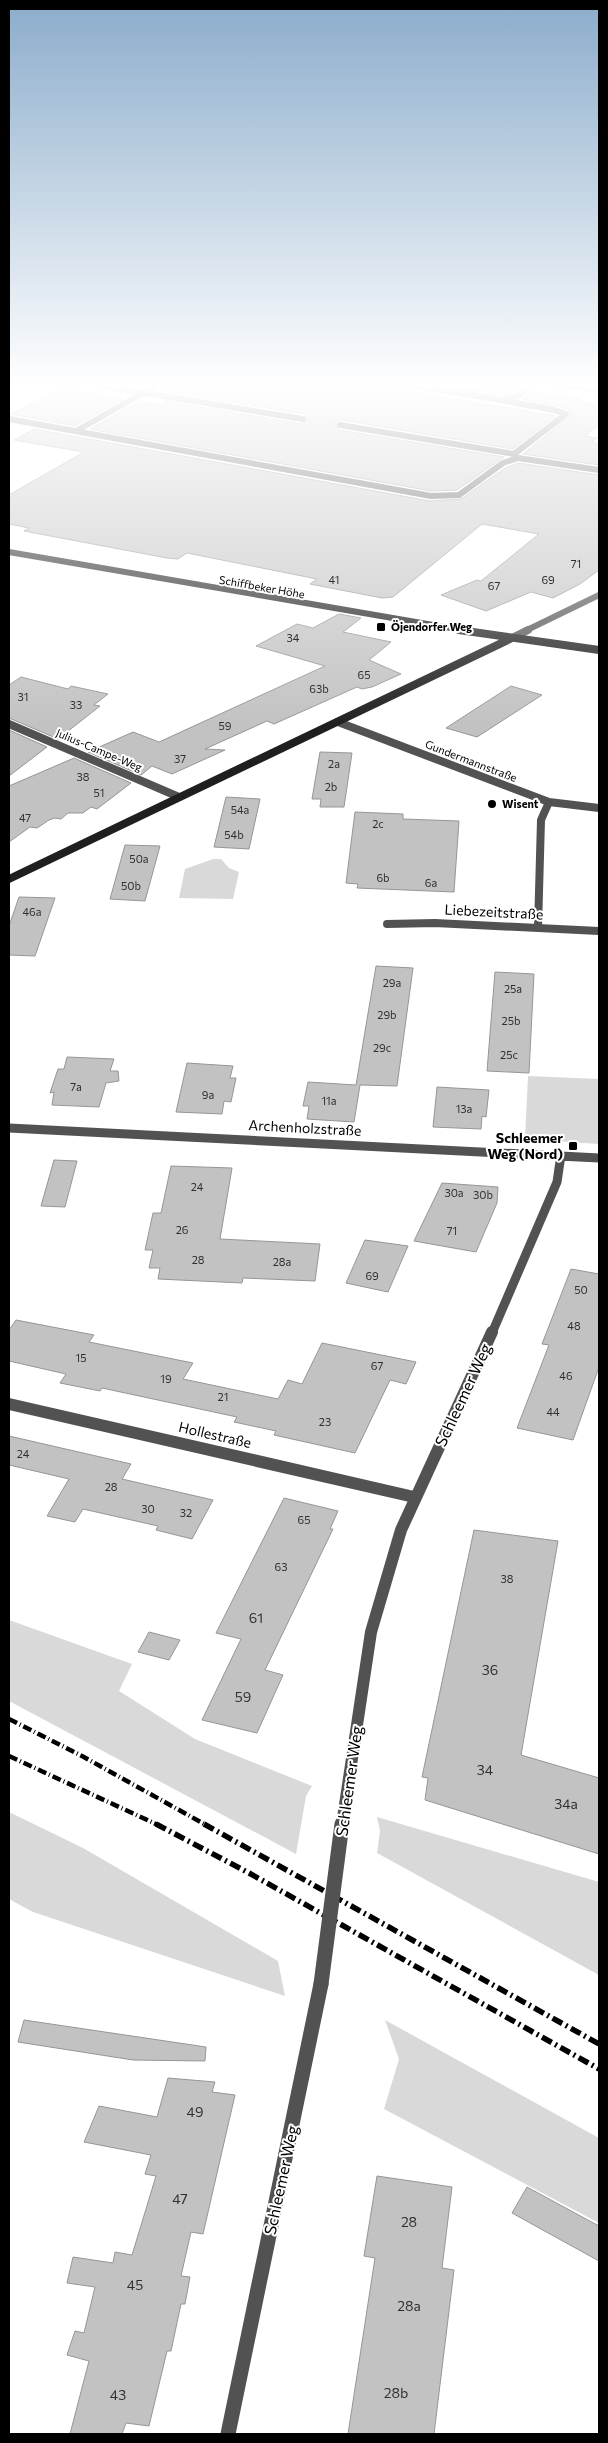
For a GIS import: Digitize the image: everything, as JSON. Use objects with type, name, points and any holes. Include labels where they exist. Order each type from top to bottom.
[{"type":"street","name":"Schiffbeker Höhe","points":[[9,552],[512,638],[599,650]]},
{"type":"street","points":[[9,879],[599,595]]},
{"type":"street","name":"Gundermannstraße","points":[[338,722],[548,802],[599,808]]},
{"type":"street","name":"Julius-Campe-Weg","points":[[9,724],[179,798]]},
{"type":"street","points":[[538,928],[541,820],[548,802]]},
{"type":"street","name":"Liebezeitstraße","points":[[387,924],[435,923],[599,931]]},
{"type":"street","name":"Archenholzstraße","points":[[9,1128],[599,1158]]},
{"type":"street","name":"Schleemer Weg","points":[[228,2434],[321,1984],[343,1818],[371,1632],[401,1530],[414,1497],[504,1308],[557,1182],[561,1156]]},
{"type":"street","name":"Hollestraße","points":[[9,1404],[414,1497]]},
{"type":"shaded area","points":[[213,859],[221,859],[229,868],[239,872],[233,899],[179,898],[185,869]]},
{"type":"shaded area","points":[[528,1076],[599,1079],[599,1144],[525,1139]]},
{"type":"shaded area","points":[[9,1620],[132,1664],[119,1691],[195,1739],[312,1786],[306,1796],[296,1854],[9,1701]]},
{"type":"shaded area","points":[[9,1812],[83,1848],[278,1961],[285,1996],[33,1912],[9,1899]]},
{"type":"shaded area","points":[[377,1817],[599,1882],[599,1975],[377,1853],[380,1831]]},
{"type":"shaded area","points":[[385,2020],[599,2138],[599,2223],[384,2109],[399,2059]]},
{"type":"building","points":[[9,498],[414,498],[430,501],[462,498],[599,498],[599,570],[580,584],[553,598],[531,592],[486,611],[441,595],[477,580],[481,581],[539,534],[482,524],[393,597],[382,598],[310,584],[317,579],[187,553],[178,559],[167,558],[24,531],[29,528],[9,524]]},
{"type":"building","points":[[339,614],[361,618],[343,632],[391,642],[369,660],[401,674],[372,687],[362,689],[357,687],[274,724],[267,721],[205,749],[225,750],[172,774],[152,766],[141,775],[88,752],[133,732],[159,742],[325,666],[256,646],[297,624],[313,628]]},
{"type":"building","points":[[21,677],[68,689],[71,686],[108,694],[94,705],[100,706],[58,739],[9,718],[9,685]]},
{"type":"building","points":[[511,686],[542,695],[477,737],[446,728]]},
{"type":"building","points":[[9,730],[47,747],[9,776]]},
{"type":"building","points":[[320,752],[352,753],[344,807],[320,807],[321,799],[312,799]]},
{"type":"building","points":[[74,758],[131,783],[97,809],[91,807],[83,813],[68,813],[61,819],[49,820],[37,828],[30,827],[9,842],[9,786]]},
{"type":"building","points":[[226,797],[260,799],[249,849],[214,847]]},
{"type":"building","points":[[355,812],[403,814],[403,819],[459,821],[454,892],[357,888],[358,884],[346,883]]},
{"type":"building","points":[[125,845],[160,846],[145,901],[110,899]]},
{"type":"building","points":[[19,897],[55,898],[35,956],[9,955],[9,926]]},
{"type":"building","points":[[376,966],[413,968],[397,1086],[360,1085],[354,1122],[307,1119],[309,1106],[303,1106],[308,1082],[356,1085]]},
{"type":"building","points":[[495,972],[534,974],[529,1073],[487,1071]]},
{"type":"building","points":[[67,1057],[114,1059],[110,1071],[118,1071],[119,1081],[106,1083],[99,1107],[52,1105],[54,1092],[50,1093],[58,1069],[64,1069]]},
{"type":"building","points":[[187,1063],[233,1066],[230,1078],[236,1078],[231,1102],[224,1101],[222,1114],[176,1112]]},
{"type":"building","points":[[437,1087],[489,1090],[486,1117],[482,1116],[481,1129],[433,1127]]},
{"type":"building","points":[[54,1160],[77,1161],[65,1207],[41,1206]]},
{"type":"building","points":[[171,1166],[232,1168],[220,1239],[320,1244],[315,1281],[243,1278],[242,1283],[158,1279],[160,1268],[149,1268],[153,1250],[145,1250],[153,1213],[161,1213]]},
{"type":"building","points":[[442,1183],[498,1187],[497,1203],[476,1252],[414,1241]]},
{"type":"building","points":[[365,1240],[408,1246],[388,1292],[346,1283]]},
{"type":"building","points":[[571,1269],[599,1274],[599,1367],[573,1440],[517,1428],[549,1345],[542,1344]]},
{"type":"building","points":[[16,1320],[94,1335],[89,1342],[193,1363],[183,1379],[278,1399],[288,1380],[302,1384],[322,1343],[416,1362],[406,1384],[390,1380],[355,1453],[274,1435],[276,1431],[234,1422],[237,1417],[102,1388],[100,1391],[60,1383],[66,1374],[9,1361],[9,1330]]},
{"type":"building","points":[[9,1436],[131,1464],[122,1479],[213,1500],[192,1539],[156,1530],[158,1526],[83,1509],[75,1522],[47,1516],[69,1479],[9,1465]]},
{"type":"building","points":[[284,1498],[338,1511],[330,1529],[333,1529],[265,1670],[283,1675],[257,1733],[202,1720],[241,1639],[216,1633]]},
{"type":"building","points":[[474,1530],[558,1541],[521,1755],[599,1778],[599,1854],[425,1800],[428,1778],[422,1777]]},
{"type":"building","points":[[149,1632],[180,1640],[169,1660],[138,1652]]},
{"type":"building","points":[[24,2020],[206,2047],[205,2061],[133,2060],[18,2042]]},
{"type":"building","points":[[168,2078],[215,2082],[212,2092],[235,2095],[203,2234],[191,2232],[181,2276],[190,2277],[185,2304],[181,2304],[171,2351],[167,2351],[149,2426],[126,2423],[122,2434],[70,2434],[89,2361],[67,2355],[75,2331],[84,2333],[95,2287],[67,2283],[73,2257],[113,2263],[115,2252],[132,2255],[156,2176],[145,2174],[151,2155],[84,2142],[99,2106],[157,2117]]},
{"type":"building","points":[[377,2176],[452,2187],[442,2268],[454,2270],[434,2434],[348,2434],[375,2258],[364,2256]]},
{"type":"building","points":[[527,2187],[599,2226],[599,2261],[512,2213]]},
{"type":"railway","points":[[9,1719],[82,1756],[206,1825]]},
{"type":"railway","points":[[9,1756],[157,1825]]},
{"type":"railway","points":[[204,1824],[599,2044]]},
{"type":"railway","points":[[157,1825],[249,1873],[599,2069]]},
{"type":"place","name":"Öjendorfer Weg","points":[[381,627]]},
{"type":"place","name":"Wisent","points":[[492,804]]},
{"type":"place","name":"Schleemer Weg (Nord)","points":[[573,1146]]}]
